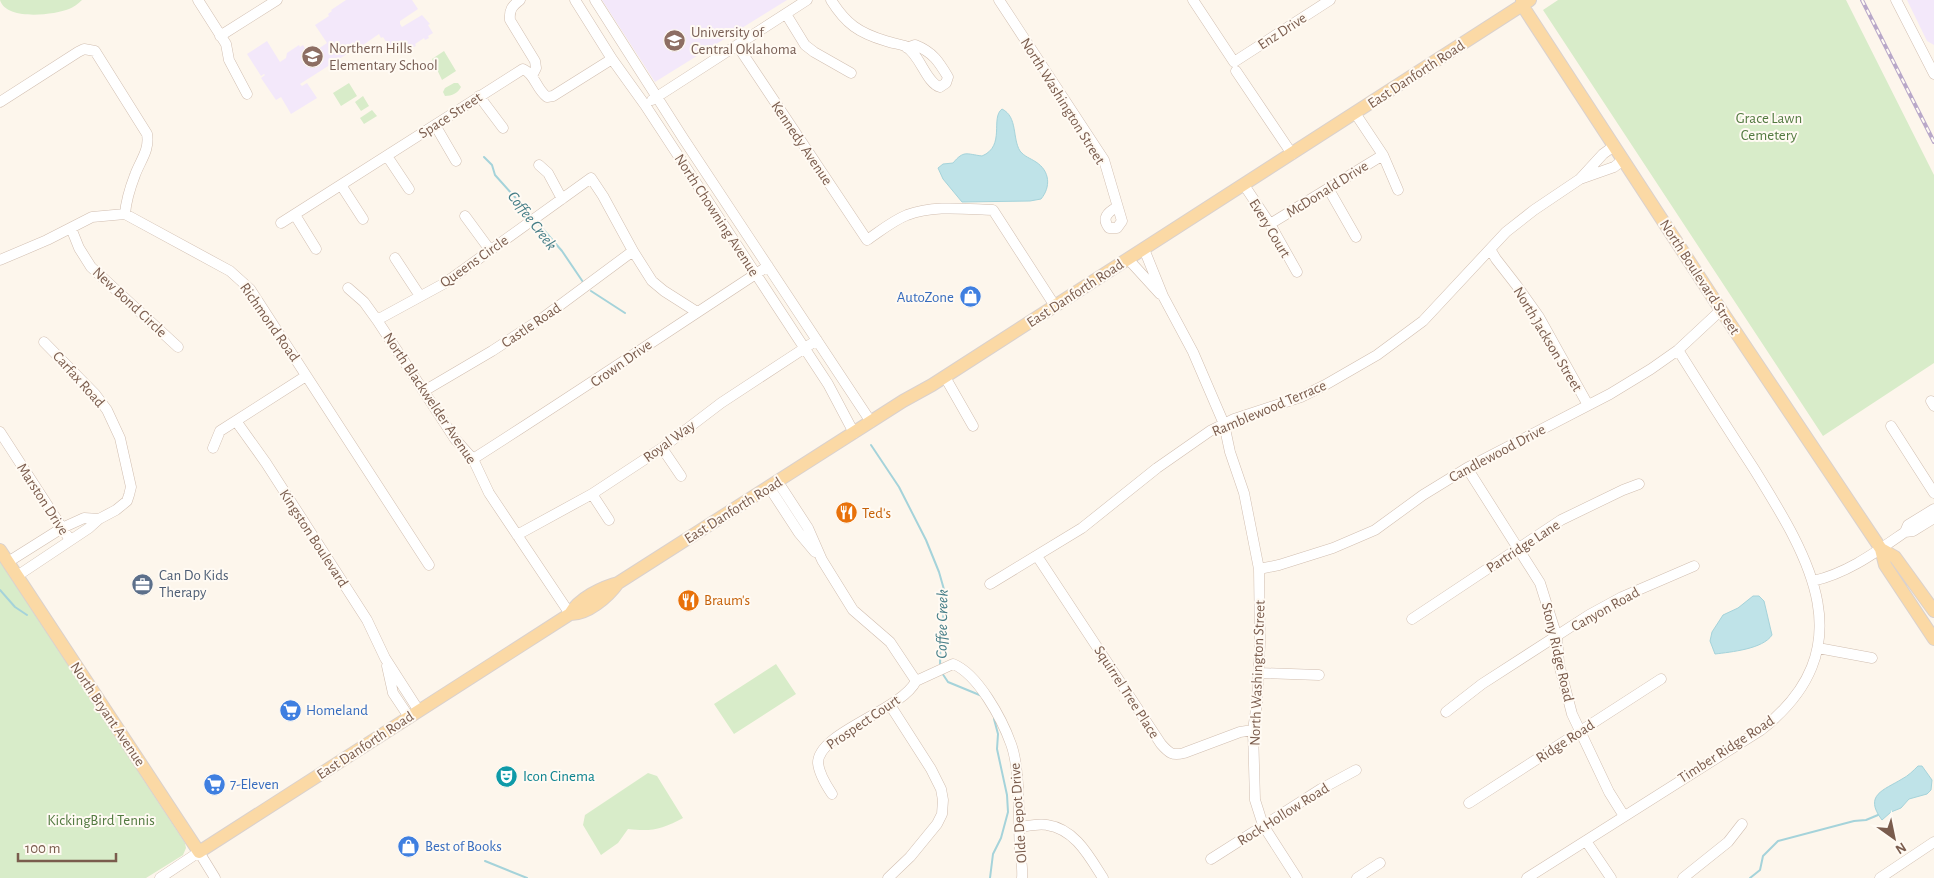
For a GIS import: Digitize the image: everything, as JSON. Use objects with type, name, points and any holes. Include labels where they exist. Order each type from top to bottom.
[{"type":"main road","points":[[1509,0],[1525,2]]},
{"type":"main road","name":"East Danforth Road","points":[[199,852],[570,614],[579,614],[611,594],[618,584],[871,422],[945,377],[1525,2]]},
{"type":"main road","name":"North Boulevard Street","points":[[1525,2],[1623,160],[1881,549],[1885,565],[1934,639]]},
{"type":"main road","name":"North Boulevard Street","points":[[1881,549],[1895,557],[1934,611]]},
{"type":"main road","name":"North Bryant Avenue","points":[[0,550],[199,852]]},
{"type":"street","points":[[198,0],[226,44],[229,60],[247,94]]},
{"type":"street","points":[[220,36],[277,0]]},
{"type":"street","points":[[520,0],[511,7],[509,13],[510,20],[535,61],[536,68],[532,76],[542,93],[547,97],[553,96],[612,59]]},
{"type":"street","name":"North Chowning Avenue","points":[[575,0],[612,59],[645,105],[828,384],[854,433]]},
{"type":"street","name":"North Chowning Avenue","points":[[595,0],[656,97],[871,422]]},
{"type":"street","points":[[645,105],[807,0]]},
{"type":"street","points":[[831,0],[844,19],[856,29],[872,37],[907,48]]},
{"type":"street","name":"North Washington Street","points":[[999,0],[1104,160],[1117,207]]},
{"type":"street","points":[[1193,0],[1292,154]]},
{"type":"street","name":"Enz Drive","points":[[1235,67],[1330,0]]},
{"type":"street","points":[[1896,0],[1934,74]]},
{"type":"street","points":[[786,14],[805,44],[814,52],[851,73]]},
{"type":"street","name":"Kennedy Avenue","points":[[737,45],[866,240],[907,215],[941,208],[992,210],[1055,306]]},
{"type":"street","points":[[0,102],[78,52],[84,49],[94,51],[147,134],[147,149],[135,174],[126,200],[125,214],[92,217],[0,260]]},
{"type":"street","name":"Space Street","points":[[281,223],[523,69],[532,76]]},
{"type":"street","points":[[479,96],[503,128]]},
{"type":"street","points":[[1356,113],[1383,154],[1398,190]]},
{"type":"street","points":[[435,125],[456,161]]},
{"type":"street","name":"Ramblewood Terrace","points":[[990,584],[1088,523],[1157,468],[1198,439],[1224,424],[1301,397],[1325,386],[1377,356],[1423,321],[1490,248],[1513,226],[1580,179],[1603,154],[1614,146]]},
{"type":"street","name":"McDonald Drive","points":[[1270,224],[1383,154]]},
{"type":"street","points":[[387,156],[409,189]]},
{"type":"street","name":"Ramblewood Terrace","points":[[1580,179],[1614,167],[1623,160]]},
{"type":"street","points":[[539,165],[548,173],[562,199]]},
{"type":"street","name":"Queens Circle","points":[[377,320],[445,282],[591,178],[603,196],[633,252]]},
{"type":"street","points":[[341,185],[363,219]]},
{"type":"street","name":"Every Court","points":[[1244,185],[1270,224],[1296,272]]},
{"type":"street","points":[[1328,188],[1356,236]]},
{"type":"street","name":"Richmond Road","points":[[125,214],[230,271],[250,289],[429,565]]},
{"type":"street","points":[[295,215],[316,249]]},
{"type":"street","points":[[465,216],[490,250]]},
{"type":"street","name":"New Bond Circle","points":[[71,228],[79,248],[91,266],[178,347]]},
{"type":"street","name":"North Jackson Street","points":[[1490,248],[1539,317],[1588,405]]},
{"type":"street","name":"North Washington Street","points":[[1144,249],[1163,296],[1193,352],[1224,424],[1230,452],[1244,493],[1259,569],[1260,642],[1253,730],[1255,800],[1263,825],[1297,878]]},
{"type":"street","points":[[633,252],[652,281],[664,292],[697,312]]},
{"type":"street","name":"Castle Road","points":[[424,391],[492,351],[544,317],[633,252]]},
{"type":"street","points":[[394,258],[420,296]]},
{"type":"street","name":"North Washington Street","points":[[1128,258],[1163,296]]},
{"type":"street","name":"Crown Drive","points":[[473,459],[596,381],[768,266]]},
{"type":"street","name":"North Blackwelder Avenue","points":[[348,288],[364,302],[455,439],[473,459],[489,493],[570,614]]},
{"type":"street","name":"Candlewood Drive","points":[[1259,569],[1279,565],[1356,540],[1375,530],[1423,495],[1467,468],[1628,384],[1678,350],[1721,310]]},
{"type":"street","name":"Royal Way","points":[[518,535],[592,494],[662,448],[722,403],[817,340]]},
{"type":"street","name":"Carfax Road","points":[[17,576],[89,528],[99,519],[116,510],[127,501],[131,487],[120,438],[107,410],[95,394],[44,342]]},
{"type":"street","name":"Timber Ridge Road","points":[[1527,878],[1760,730],[1780,714],[1803,683],[1818,648],[1820,610],[1813,581],[1784,518],[1678,350]]},
{"type":"street","points":[[213,448],[220,431],[306,376]]},
{"type":"street","points":[[945,377],[973,426]]},
{"type":"street","name":"Kingston Boulevard","points":[[236,421],[266,463],[367,620],[414,714]]},
{"type":"street","points":[[1891,426],[1934,493]]},
{"type":"street","name":"Marston Drive","points":[[0,432],[70,540]]},
{"type":"street","points":[[662,448],[681,476]]},
{"type":"street","name":"Stony Ridge Road","points":[[1467,468],[1540,583],[1557,637],[1559,664],[1572,714],[1608,792],[1624,816]]},
{"type":"street","points":[[774,484],[808,528],[822,560],[853,610],[890,642],[916,681]]},
{"type":"street","name":"Partridge Lane","points":[[1412,619],[1561,520],[1639,484]]},
{"type":"street","points":[[592,494],[609,520]]},
{"type":"street","points":[[1813,581],[1836,575],[1881,549],[1905,532],[1908,526],[1934,509]]},
{"type":"street","name":"Carfax Road","points":[[8,562],[62,528],[84,518],[99,519]]},
{"type":"street","points":[[1905,532],[1913,531],[1934,518]]},
{"type":"street","name":"Squirrel Tree Place","points":[[1037,556],[1168,753],[1174,755],[1240,732],[1253,730]]},
{"type":"street","name":"Canyon Road","points":[[1446,712],[1482,684],[1557,637],[1588,615],[1622,596],[1694,566]]},
{"type":"street","points":[[1818,648],[1872,658]]},
{"type":"street","name":"Olde Depot Drive","points":[[916,681],[953,664],[966,673],[990,702],[1012,745],[1020,827],[1022,878]]},
{"type":"street","points":[[1258,673],[1319,675]]},
{"type":"street","name":"Ridge Road","points":[[1469,803],[1661,679]]},
{"type":"street","name":"Prospect Court","points":[[832,794],[820,772],[818,761],[825,745],[890,705],[912,688],[916,681]]},
{"type":"street","points":[[888,878],[910,856],[937,824],[942,814],[943,800],[941,789],[931,769],[890,705]]},
{"type":"street","name":"Rock Hollow Road","points":[[1211,859],[1321,789],[1356,770]]},
{"type":"street","points":[[1020,827],[1046,824],[1069,832],[1103,878]]},
{"type":"street","points":[[1684,878],[1728,842],[1742,824]]},
{"type":"street","points":[[1586,841],[1611,878]]},
{"type":"street","points":[[1883,877],[1934,842]]},
{"type":"street","name":"East Danforth Road","points":[[160,878],[199,852]]},
{"type":"street","name":"North Bryant Avenue","points":[[199,852],[215,878]]},
{"type":"street","points":[[1357,878],[1380,864]]},
{"type":"shaded area","name":"Northern Hills Elementary School","points":[[346,0],[412,0],[418,9],[400,21],[400,24],[402,27],[422,15],[430,24],[428,25],[433,33],[428,36],[429,38],[425,40],[424,38],[415,44],[416,46],[407,50],[404,45],[394,43],[389,46],[379,34],[356,48],[354,44],[344,50],[347,54],[300,84],[302,86],[307,83],[317,98],[291,114],[281,97],[276,100],[261,78],[265,75],[261,76],[247,54],[267,41],[280,62],[286,58],[287,53],[299,45],[300,47],[303,45],[309,55],[327,43],[315,25],[329,16],[328,14],[331,10]]},
{"type":"shaded area","name":"University of Central Oklahoma","points":[[602,0],[787,0],[655,82]]},
{"type":"shaded area","points":[[1907,0],[1934,0],[1934,45],[1927,41]]},
{"type":"green space","points":[[0,0],[82,0],[73,7],[62,11],[31,15],[11,11],[4,7]]},
{"type":"green space","name":"Grace Lawn Cemetery","points":[[1558,0],[1846,0],[1934,175],[1934,363],[1823,436],[1543,10]]},
{"type":"green space","points":[[444,51],[456,71],[442,80],[432,59]]},
{"type":"green space","points":[[349,83],[357,96],[341,106],[333,93]]},
{"type":"green space","points":[[458,83],[461,87],[460,89],[454,94],[445,96],[443,92],[445,88]]},
{"type":"green space","points":[[363,96],[369,106],[361,111],[355,102]]},
{"type":"green space","points":[[372,110],[377,116],[364,124],[360,118]]},
{"type":"green space","name":"KickingBird Tennis","points":[[0,562],[185,843],[186,848],[183,855],[146,878],[0,878]]},
{"type":"green space","points":[[776,664],[796,694],[734,734],[714,704]]},
{"type":"green space","points":[[648,773],[657,776],[683,818],[657,829],[628,829],[618,843],[601,855],[583,825],[585,815]]},
{"type":"water","points":[[1002,109],[1013,122],[1020,151],[1041,166],[1046,174],[1048,184],[1044,194],[1041,199],[1030,201],[962,202],[943,179],[938,168],[943,164],[953,163],[963,155],[982,156],[989,151],[994,146],[997,119]]},
{"type":"water","points":[[1753,596],[1759,596],[1764,601],[1772,635],[1762,644],[1754,647],[1715,654],[1710,641],[1712,632],[1723,615],[1738,608]]},
{"type":"water","points":[[1918,766],[1922,766],[1932,780],[1931,790],[1927,794],[1909,799],[1901,808],[1891,812],[1882,820],[1875,805],[1875,799],[1878,794]]},
{"type":"waterway","name":"Coffee Creek","points":[[484,157],[492,165],[495,175],[531,215]]},
{"type":"waterway","name":"Coffee Creek","points":[[536,221],[562,251],[583,282]]},
{"type":"waterway","name":"Coffee Creek","points":[[591,291],[625,313]]},
{"type":"waterway","name":"Coffee Creek","points":[[871,445],[899,487],[926,540],[939,572],[945,593],[945,608],[941,627],[940,666]]},
{"type":"waterway","points":[[0,590],[15,607],[27,615]]},
{"type":"waterway","name":"Coffee Creek","points":[[942,673],[948,682],[982,696]]},
{"type":"waterway","name":"Coffee Creek","points":[[990,878],[993,854],[1001,838],[1008,812],[1007,795],[997,749],[998,734],[994,719]]},
{"type":"waterway","points":[[1750,878],[1760,870],[1763,856],[1778,841],[1854,821],[1866,820],[1878,815]]},
{"type":"waterway","points":[[485,861],[527,878]]},
{"type":"railway","points":[[1862,0],[1934,142]]},
{"type":"place","name":"University of Central Oklahoma","points":[[675,41]]},
{"type":"place","name":"Northern Hills Elementary School","points":[[313,57]]},
{"type":"place","name":"AutoZone","points":[[970,297]]},
{"type":"place","name":"Ted's","points":[[846,513]]},
{"type":"place","name":"Can Do Kids Therapy","points":[[143,584]]},
{"type":"place","name":"Braum's","points":[[688,600]]},
{"type":"place","name":"Homeland","points":[[290,710]]},
{"type":"place","name":"Icon Cinema","points":[[507,776]]},
{"type":"place","name":"7-Eleven","points":[[214,784]]},
{"type":"place","name":"Best of Books","points":[[409,846]]}]
